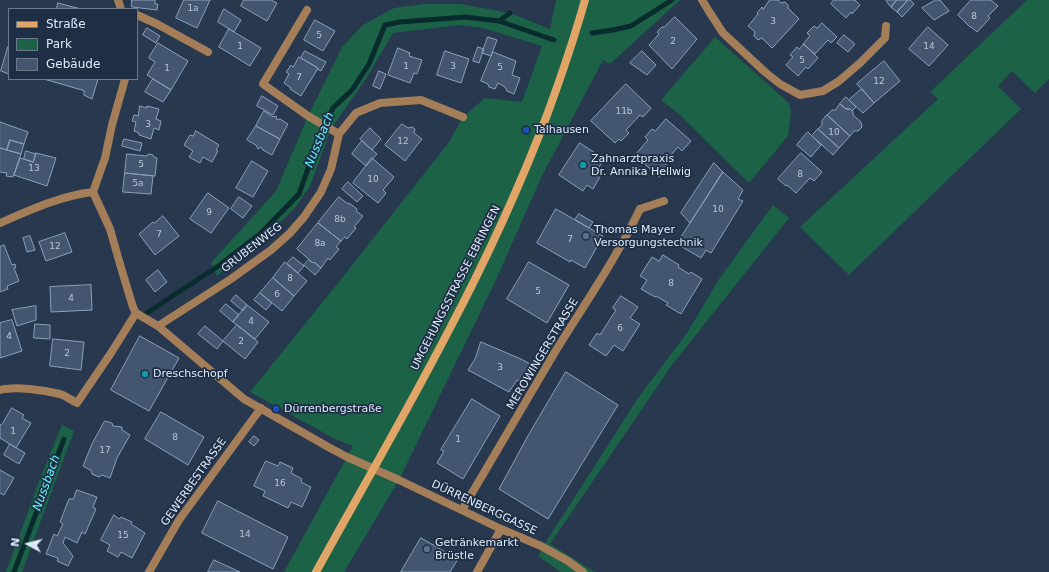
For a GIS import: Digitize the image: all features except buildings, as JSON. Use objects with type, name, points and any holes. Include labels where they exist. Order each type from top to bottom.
[{"type":"street","name":"UMGEHUNGSSTRASSE EBRINGEN","points":[[316,572],[403,416],[480,271],[524,173],[566,64],[585,0]]},
{"type":"street","points":[[702,0],[723,33],[770,76],[780,84],[800,95],[824,91],[839,81],[885,38],[886,26]]},
{"type":"street","points":[[307,10],[263,84],[308,116],[339,134]]},
{"type":"street","points":[[138,15],[157,24],[208,52]]},
{"type":"street","points":[[125,80],[112,125],[105,158],[93,192],[110,229],[136,313],[158,326],[244,398],[330,448],[373,468]]},
{"type":"street","name":"GRUBENWEG","points":[[158,326],[231,279],[271,250],[304,217],[321,192],[331,169],[339,134],[356,113],[380,104],[421,100],[463,117]]},
{"type":"street","points":[[0,223],[41,205],[81,193],[93,192]]},
{"type":"street","name":"MEROWINGERSTRASSE","points":[[462,510],[555,353],[628,234],[640,209],[664,201]]},
{"type":"street","points":[[0,390],[15,388],[61,394],[77,403],[136,313]]},
{"type":"street","name":"GEWERBESTRASSE","points":[[149,572],[179,520],[261,408]]},
{"type":"street","name":"DÜRRENBERGGASSE","points":[[373,468],[501,529],[541,546],[568,561],[583,572]]},
{"type":"street","points":[[477,572],[501,529]]},
{"type":"green space","points":[[556,0],[680,0],[610,64],[603,60],[542,176],[495,282],[399,480],[344,572],[284,572],[353,446],[335,439],[250,392],[449,142],[463,117],[485,98],[522,102],[542,46],[483,28],[460,25],[393,33],[367,77],[331,129],[310,186],[295,208],[217,276],[211,263],[276,191],[308,116],[342,47],[363,25],[394,8],[424,4],[461,4],[510,13],[550,29]]},
{"type":"green space","points":[[1027,0],[1049,0],[1049,79],[1035,93],[1012,71],[998,86],[1021,109],[849,275],[800,227],[938,99],[930,92]]},
{"type":"green space","points":[[715,37],[789,103],[791,113],[788,136],[749,183],[680,115],[661,100]]},
{"type":"green space","points":[[773,205],[789,218],[672,365],[550,544],[595,572],[561,572],[538,556],[546,542],[638,398],[687,333],[719,279]]},
{"type":"green space","points":[[62,425],[74,431],[22,572],[6,572],[41,476]]},
{"type":"waterway","name":"Nussbach","points":[[592,33],[631,26],[672,0]]},
{"type":"waterway","points":[[499,21],[510,13]]},
{"type":"waterway","name":"Nussbach","points":[[142,316],[217,267],[260,234],[299,194],[319,137],[333,108],[352,90],[369,64],[385,25],[400,22],[465,17],[499,21],[554,40]]},
{"type":"waterway","name":"Nussbach","points":[[14,572],[64,439]]},
{"type":"place","name":"Talhausen","points":[[526,130]]},
{"type":"place","name":"Zahnarztpraxis Dr. Annika Hellwig","points":[[583,165]]},
{"type":"place","name":"Thomas Mayer Versorgungstechnik","points":[[586,236]]},
{"type":"place","name":"Dreschschopf","points":[[145,374]]},
{"type":"place","name":"Dürrenbergstraße","points":[[276,409]]},
{"type":"place","name":"Getränkemarkt Brüstle","points":[[427,549]]}]
